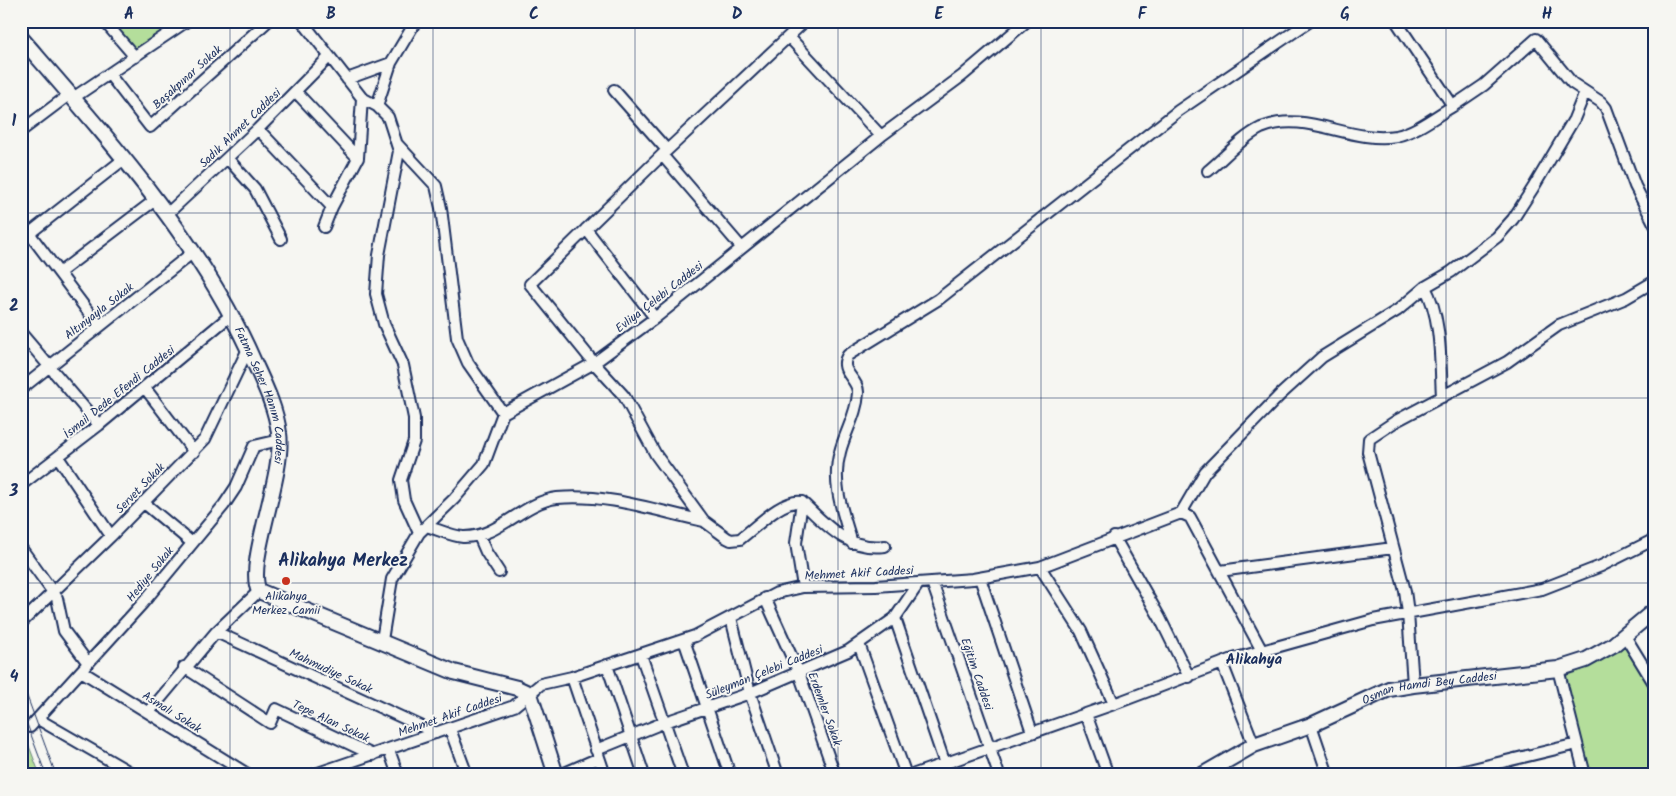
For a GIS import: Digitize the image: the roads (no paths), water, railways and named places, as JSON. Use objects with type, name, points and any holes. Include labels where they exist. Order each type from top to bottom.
[{"type":"street","points":[[104,21],[135,57]]},
{"type":"street","points":[[21,132],[72,96],[109,74],[187,21]]},
{"type":"street","name":"Başakpınar Sokak","points":[[109,74],[150,128],[268,21]]},
{"type":"street","points":[[302,21],[362,98],[377,106],[388,117],[398,144],[399,151],[379,255],[376,294],[384,324],[403,365],[414,418],[414,441],[401,480],[404,500],[422,529],[461,537],[479,536],[531,507],[555,498],[596,497],[704,521]]},
{"type":"street","points":[[377,106],[391,63],[416,21]]},
{"type":"street","points":[[805,21],[664,152],[530,284],[594,364],[624,396],[656,455],[704,521],[726,538],[736,540],[786,504],[797,501],[802,502],[840,536],[852,543],[866,547],[884,546]]},
{"type":"street","name":"Evliya Çelebi Caddesi","points":[[503,413],[594,364],[655,318],[881,136],[962,76],[1027,21]]},
{"type":"street","points":[[852,543],[841,508],[837,480],[840,452],[853,415],[858,392],[845,369],[845,359],[848,355],[938,299],[1184,106],[1310,21]]},
{"type":"street","points":[[1396,21],[1453,106]]},
{"type":"street","points":[[789,37],[881,136]]},
{"type":"street","name":"Fatma Seher Hanım Caddesi","points":[[21,38],[124,159],[166,215],[231,315],[248,349],[274,412],[281,451],[272,499],[254,574],[259,592]]},
{"type":"street","points":[[1208,171],[1256,131],[1277,123],[1289,121],[1317,125],[1364,136],[1394,136],[1416,127],[1453,106],[1484,85],[1536,40],[1572,83],[1602,102],[1606,108],[1635,186],[1655,225]]},
{"type":"street","name":"Sadık Ahmet Caddesi","points":[[166,215],[228,159],[329,57]]},
{"type":"street","points":[[347,79],[391,63]]},
{"type":"street","points":[[614,90],[741,247]]},
{"type":"street","points":[[296,92],[358,158]]},
{"type":"street","points":[[1262,651],[1190,516],[1181,513],[1205,472],[1280,395],[1322,357],[1398,310],[1424,287],[1481,252],[1497,237],[1513,219],[1574,119],[1585,92]]},
{"type":"street","points":[[324,226],[358,158],[362,98]]},
{"type":"street","points":[[258,129],[332,207]]},
{"type":"street","points":[[382,640],[392,579],[422,529],[454,499],[484,464],[503,413],[468,363],[457,338],[441,208],[436,186],[398,144]]},
{"type":"street","points":[[99,326],[59,273],[25,236],[124,159]]},
{"type":"street","points":[[228,159],[255,189],[281,239]]},
{"type":"street","points":[[59,273],[155,200]]},
{"type":"street","points":[[586,229],[655,318]]},
{"type":"street","name":"Altınyayla Sokak","points":[[21,389],[192,254]]},
{"type":"street","points":[[1413,685],[1408,613],[1367,444],[1379,431],[1508,362],[1559,325],[1634,294],[1655,281]]},
{"type":"street","points":[[1424,287],[1431,301],[1435,320],[1442,397]]},
{"type":"street","name":"İsmail Dede Efendi Caddesi","points":[[21,486],[145,388],[231,315]]},
{"type":"street","points":[[21,333],[99,425]]},
{"type":"street","name":"Servet Sokak","points":[[21,623],[194,452],[209,431],[248,349]]},
{"type":"street","points":[[145,388],[194,452]]},
{"type":"street","name":"Hediye Sokak","points":[[30,727],[142,604],[191,542],[232,495],[254,446],[280,440]]},
{"type":"street","points":[[58,456],[111,536]]},
{"type":"street","points":[[143,502],[191,542]]},
{"type":"street","points":[[802,502],[796,543],[803,587]]},
{"type":"street","name":"Mehmet Akif Caddesi","points":[[312,775],[336,771],[373,755],[514,706],[541,684],[572,677],[684,640],[731,618],[765,598],[803,587],[919,583],[980,578],[1040,567],[1114,537],[1181,513]]},
{"type":"street","points":[[479,536],[486,552],[499,572]]},
{"type":"street","points":[[1114,537],[1160,618],[1189,677]]},
{"type":"street","points":[[912,775],[1189,677],[1222,663],[1262,651],[1373,620],[1542,589],[1601,566],[1655,539]]},
{"type":"street","points":[[21,548],[54,592],[64,631],[88,663]]},
{"type":"street","points":[[1220,571],[1393,548]]},
{"type":"street","points":[[1040,567],[1080,631],[1114,704]]},
{"type":"street","points":[[980,578],[1032,732]]},
{"type":"street","name":"Eğitim Caddesi","points":[[932,582],[1000,775]]},
{"type":"street","name":"Süleyman Çelebi Caddesi","points":[[560,775],[631,737],[665,722],[750,693],[799,673],[859,644],[895,618],[919,583]]},
{"type":"street","points":[[149,712],[184,667],[216,632],[259,592],[382,640],[454,672],[516,688],[530,694],[556,775]]},
{"type":"street","name":"Erdemler Sokak","points":[[765,598],[799,673],[835,775]]},
{"type":"street","name":"Osman Hamdi Bey Caddesi","points":[[1202,775],[1254,745],[1311,725],[1381,692],[1413,685],[1558,669],[1597,656],[1625,636],[1655,610]]},
{"type":"street","points":[[731,618],[750,693],[778,775]]},
{"type":"street","points":[[895,618],[945,764]]},
{"type":"street","name":"Mahmudiye Sokak","points":[[216,632],[436,733]]},
{"type":"street","points":[[1625,636],[1655,685]]},
{"type":"street","points":[[684,640],[730,775]]},
{"type":"street","points":[[859,644],[906,775]]},
{"type":"street","points":[[641,654],[683,775]]},
{"type":"street","points":[[1222,663],[1254,745]]},
{"type":"street","points":[[607,665],[644,775]]},
{"type":"street","name":"Tepe Alan Sokak","points":[[184,667],[270,723],[276,709],[373,755]]},
{"type":"street","points":[[1558,669],[1585,775]]},
{"type":"street","name":"Asmalı Sokak","points":[[81,671],[248,775]]},
{"type":"street","points":[[572,677],[605,775]]},
{"type":"street","points":[[1086,714],[1108,775]]},
{"type":"street","points":[[38,719],[135,775]]},
{"type":"street","points":[[1311,725],[1328,775]]},
{"type":"street","points":[[450,728],[466,775]]},
{"type":"street","points":[[1448,775],[1578,744]]},
{"type":"street","points":[[389,750],[398,775]]},
{"type":"tram line","points":[[21,680],[56,775]]},
{"type":"tram line","points":[[21,708],[46,775]]},
{"type":"place","name":"Alikahya Merkez Camii","points":[[286,581]]},
{"type":"district","name":"Alikahya Merkez","points":[[343,560]]},
{"type":"district","name":"Alikahya","points":[[1254,659]]}]
